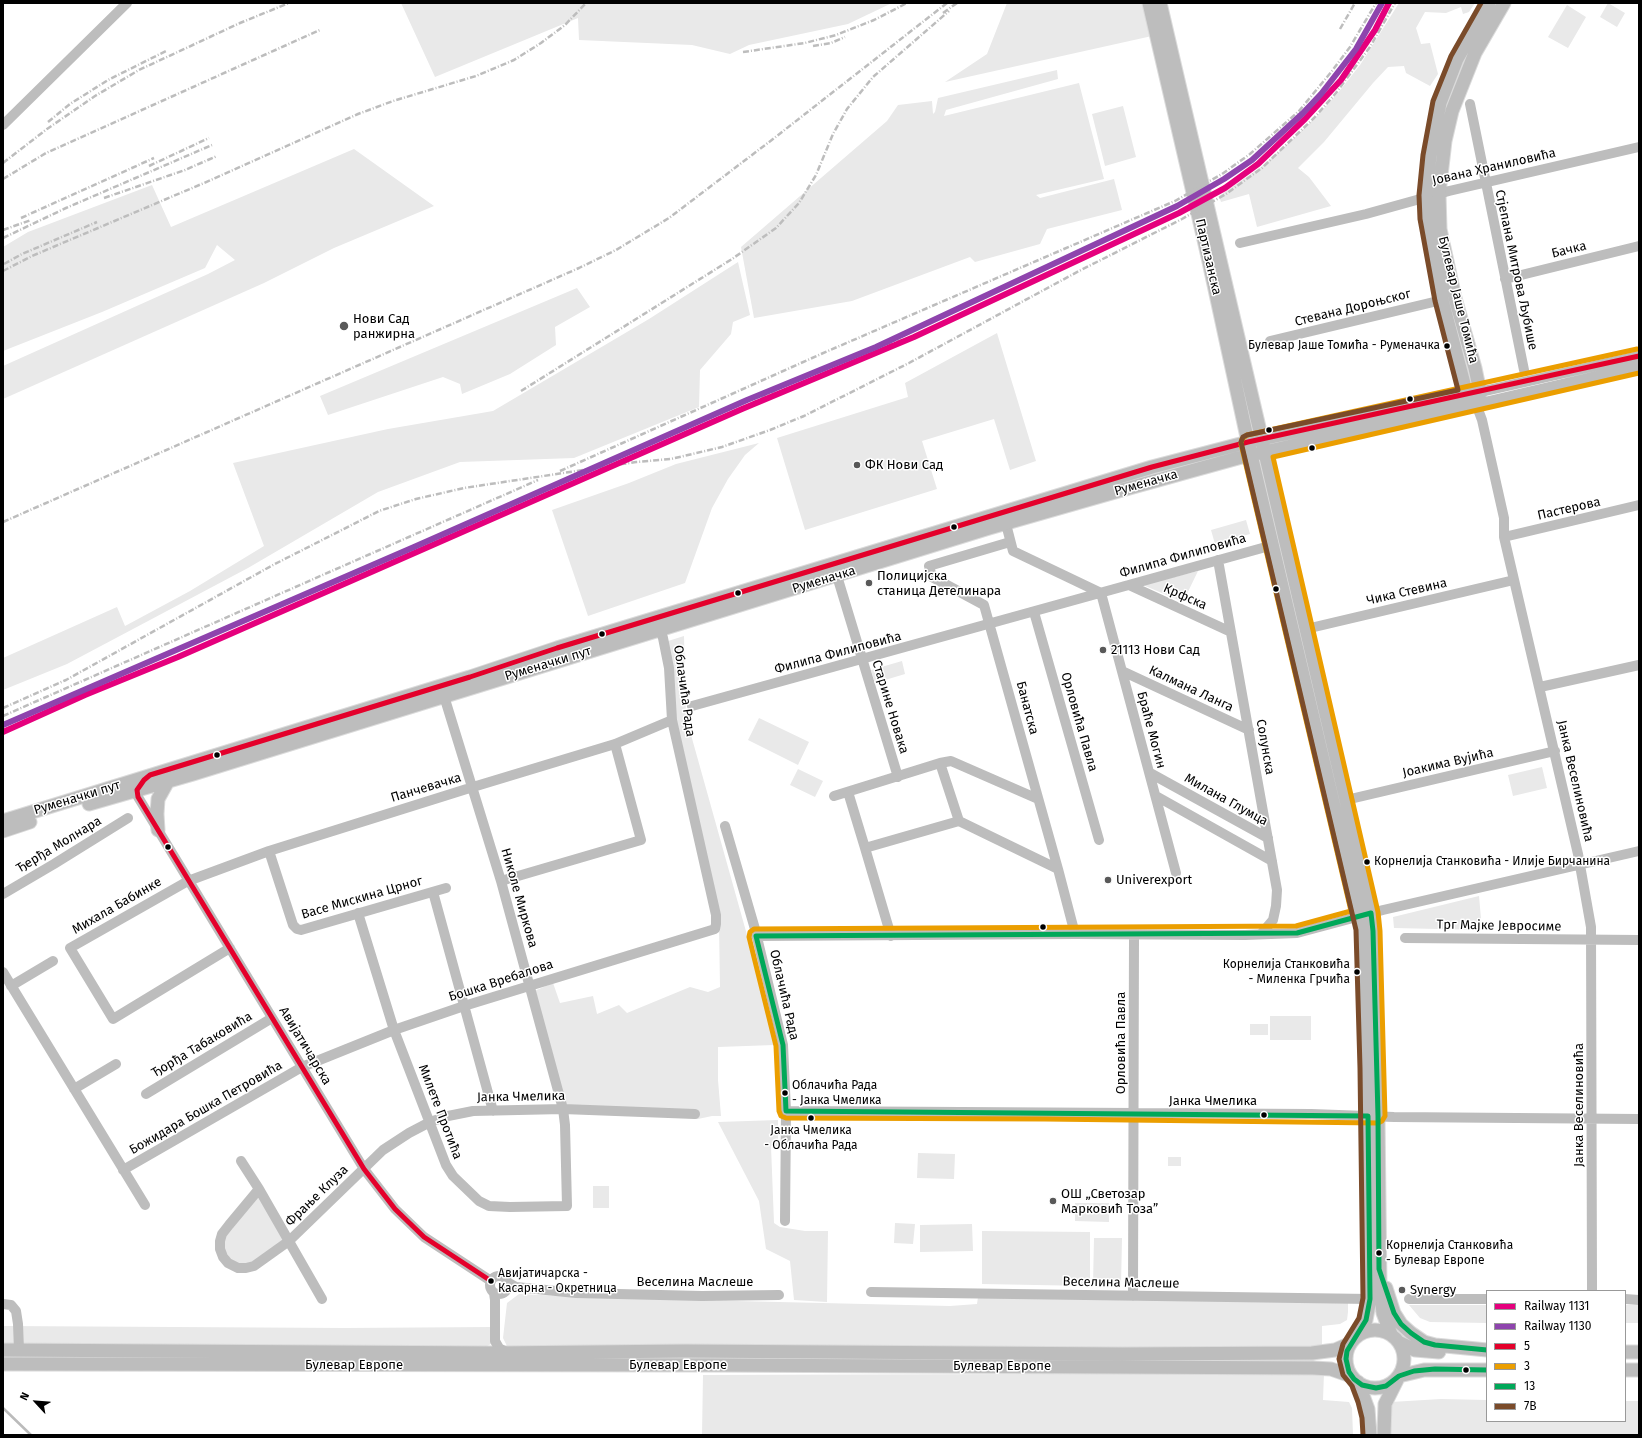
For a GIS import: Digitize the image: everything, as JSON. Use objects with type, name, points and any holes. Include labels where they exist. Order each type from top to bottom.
[{"type":"main road","name":"Партизанска","points":[[1149,3],[1208,257],[1248,442],[1355,898],[1366,915]]},
{"type":"main road","name":"Партизанска","points":[[1160,3],[1346,800],[1366,915]]},
{"type":"main road","name":"Булевар Јаше Томића","points":[[1475,397],[1442,300],[1428,224],[1426,196],[1432,143],[1440,103],[1457,59],[1489,3]]},
{"type":"main road","name":"Булевар Јаше Томића","points":[[1475,397],[1475,368],[1455,298],[1440,229],[1439,193],[1445,141],[1452,111],[1475,53],[1504,3]]},
{"type":"main road","name":"Руменачка","points":[[659,624],[1152,467],[1248,442],[1475,397]]},
{"type":"main road","name":"Руменачка","points":[[659,624],[756,600],[1129,488],[1475,397]]},
{"type":"main road","name":"Руменачки пут","points":[[3,831],[444,696],[659,624]]},
{"type":"main road","name":"Руменачки пут","points":[[3,821],[150,775],[659,624]]},
{"type":"main road","points":[[158,830],[156,814],[158,799],[168,781]]},
{"type":"main road","points":[[1366,915],[1364,938],[1379,1269],[1383,1313],[1404,1351],[1405,1360],[1403,1368],[1385,1404],[1384,1435]]},
{"type":"main road","points":[[1370,1435],[1368,1409],[1355,1379],[1348,1368],[1346,1359],[1347,1351],[1366,1320],[1370,1299],[1373,1116]]},
{"type":"main road","points":[[1379,1269],[1394,1312],[1401,1324],[1411,1333],[1424,1342],[1435,1346],[1486,1351]]},
{"type":"main road","points":[[1352,1342],[1361,1333],[1371,1330],[1381,1330],[1415,1350],[1429,1352],[1486,1351]]},
{"type":"main road","name":"Булевар Европе","points":[[3,1350],[486,1353],[685,1351],[1114,1354],[1305,1353],[1335,1350],[1352,1342]]},
{"type":"main road","points":[[1626,1352],[1639,1352]]},
{"type":"main road","name":"Булевар Европе","points":[[3,1364],[1306,1368],[1331,1369],[1355,1379]]},
{"type":"main road","points":[[1355,1379],[1371,1388],[1381,1388],[1390,1384],[1398,1377],[1424,1370],[1486,1370]]},
{"type":"main road","points":[[1626,1370],[1639,1370]]},
{"type":"street","points":[[3,125],[127,3]]},
{"type":"street","name":"Стјепана Митрова Љубише","points":[[1470,104],[1524,370]]},
{"type":"street","name":"Јована Храниловића","points":[[1240,243],[1366,214],[1426,196],[1639,147]]},
{"type":"street","name":"Бачка","points":[[1505,279],[1639,246]]},
{"type":"street","name":"Стевана Дороњског","points":[[1270,341],[1442,300]]},
{"type":"street","name":"Руменачка","points":[[1475,397],[1639,356]]},
{"type":"street","name":"Руменачка","points":[[1475,397],[1639,366]]},
{"type":"street","name":"Јанка Веселиновића","points":[[1475,397],[1482,420],[1504,518],[1504,537],[1555,751],[1580,864],[1593,940],[1592,1290]]},
{"type":"street","name":"Пастерова","points":[[1504,537],[1639,506]]},
{"type":"street","points":[[1006,524],[1013,551],[1101,593]]},
{"type":"street","points":[[990,624],[984,605],[932,577],[929,566],[1010,542]]},
{"type":"street","name":"Филипа Филиповића","points":[[692,706],[1273,545]]},
{"type":"street","name":"Солунска","points":[[1218,560],[1277,890],[1273,920],[1261,934]]},
{"type":"street","name":"Старине Новака","points":[[837,576],[898,777]]},
{"type":"street","name":"Чика Стевина","points":[[1306,629],[1514,580]]},
{"type":"street","name":"Крфска","points":[[1129,585],[1231,632]]},
{"type":"street","name":"Браће Могин","points":[[1101,593],[1176,873]]},
{"type":"street","name":"Орловића Павла","points":[[1034,612],[1099,840]]},
{"type":"street","name":"Облачића Рада","points":[[659,624],[669,668],[672,720],[716,915],[716,924],[712,931]]},
{"type":"street","name":"Банатска","points":[[990,624],[1075,934]]},
{"type":"street","points":[[1540,687],[1639,665]]},
{"type":"street","name":"Калмана Ланга","points":[[1122,671],[1249,730]]},
{"type":"street","name":"Николе Миркова","points":[[444,696],[501,881],[563,1109]]},
{"type":"street","name":"Панчевачка","points":[[188,881],[269,851],[615,744],[672,720]]},
{"type":"street","points":[[501,881],[641,840],[615,744]]},
{"type":"street","name":"Јоакима Вујића","points":[[1346,800],[1555,751]]},
{"type":"street","points":[[834,796],[940,763],[951,761],[1038,800]]},
{"type":"street","points":[[940,763],[958,821]]},
{"type":"street","name":"Милана Глумца","points":[[1150,773],[1268,838]]},
{"type":"street","name":"Руменачки пут","points":[[137,790],[144,780],[150,775]]},
{"type":"street","name":"Авијатичарска","points":[[137,790],[138,797],[188,881],[364,1169],[396,1209],[424,1237],[491,1281]]},
{"type":"street","points":[[848,792],[891,936]]},
{"type":"street","points":[[1156,796],[1272,862]]},
{"type":"street","name":"Ђерђа Молнара","points":[[3,894],[128,818]]},
{"type":"street","points":[[865,848],[958,821],[1058,869]]},
{"type":"street","name":"Облачића Рада","points":[[725,826],[756,936],[783,1045],[786,1111],[785,1221]]},
{"type":"street","name":"Васе Мискина Црног","points":[[269,851],[293,925],[298,929],[305,930],[446,888]]},
{"type":"street","points":[[756,936],[1297,933],[1366,915],[1639,851]]},
{"type":"street","name":"Михала Бабинке","points":[[188,881],[70,948],[113,1019],[230,948]]},
{"type":"street","points":[[433,892],[493,1111]]},
{"type":"street","name":"Милете Протића","points":[[358,913],[394,1030],[446,1165],[453,1176],[479,1201],[489,1206],[503,1207],[567,1206],[563,1109]]},
{"type":"street","name":"Бошка Вребалова","points":[[302,1067],[394,1030],[464,1006],[552,978],[712,931]]},
{"type":"street","name":"Орловића Павла","points":[[1133,1296],[1134,935]]},
{"type":"street","name":"Трг Мајке Јевросиме","points":[[1405,938],[1639,940]]},
{"type":"street","points":[[11,986],[53,961]]},
{"type":"street","points":[[3,972],[145,1205]]},
{"type":"street","name":"Ђорђа Табаковића","points":[[146,1094],[272,1018]]},
{"type":"street","points":[[74,1089],[116,1064]]},
{"type":"street","name":"Божидара Бошка Петровића","points":[[123,1170],[302,1067]]},
{"type":"street","name":"Јанка Чмелика","points":[[364,1169],[383,1150],[409,1133],[430,1122],[464,1112],[563,1109],[695,1114]]},
{"type":"street","name":"Јанка Чмелика","points":[[786,1111],[1134,1113],[1639,1119]]},
{"type":"street","name":"Фрање Клуза","points":[[241,1161],[259,1189],[322,1299]]},
{"type":"street","name":"Фрање Клуза","points":[[259,1189],[222,1234],[220,1245],[223,1257],[228,1263],[235,1267],[246,1268],[257,1264],[289,1241],[364,1169]]},
{"type":"street","points":[[486,1353],[491,1348],[494,1341],[496,1296],[490,1286],[491,1281],[494,1278],[500,1276],[505,1278],[511,1286],[505,1293],[496,1296]]},
{"type":"street","name":"Веселина Маслеше","points":[[511,1286],[549,1291],[597,1294],[779,1295]]},
{"type":"street","name":"Веселина Маслеше","points":[[871,1292],[1370,1299]]},
{"type":"street","points":[[1409,1299],[1486,1299]]},
{"type":"street","points":[[1626,1300],[1639,1300]]},
{"type":"street","points":[[3,1304],[11,1305],[16,1311],[18,1324],[18,1350]]},
{"type":"street","points":[[494,1341],[499,1348],[508,1353]]},
{"type":"shaded area","points":[[401,3],[892,3],[848,24],[749,45],[730,54],[692,45],[579,40],[578,18],[435,77]]},
{"type":"shaded area","points":[[1007,3],[1144,3],[1152,36],[945,82],[987,54]]},
{"type":"shaded area","points":[[1399,3],[1475,3],[1469,12],[1463,14],[1461,7],[1446,13],[1425,12],[1416,28],[1421,44],[1430,43],[1438,74],[1430,86],[1406,73],[1404,66],[1388,67],[1324,142],[1298,168],[1309,177],[1331,206],[1257,227],[1249,194],[1221,202],[1219,196],[1261,167],[1315,118],[1337,94],[1360,65]]},
{"type":"shaded area","points":[[1608,3],[1625,13],[1617,27],[1600,17]]},
{"type":"shaded area","points":[[1567,5],[1586,17],[1568,48],[1548,37]]},
{"type":"shaded area","points":[[1057,70],[1058,79],[946,110],[944,116],[1079,83],[1104,179],[1036,195],[1040,198],[1114,179],[1122,210],[1047,229],[1040,244],[975,262],[970,257],[852,301],[754,318],[741,247],[887,121],[898,105],[932,101],[933,114],[935,112],[938,98]]},
{"type":"shaded area","points":[[1123,106],[1136,157],[1105,166],[1092,114]]},
{"type":"shaded area","points":[[354,149],[434,206],[334,248],[264,283],[3,399],[3,366],[208,274],[235,260],[217,245],[205,268],[102,312],[3,351],[3,247],[28,232],[152,185],[171,227]]},
{"type":"shaded area","points":[[738,262],[750,315],[733,322],[731,334],[700,370],[699,407],[574,458],[460,462],[378,492],[248,568],[67,664],[3,690],[3,658],[117,607],[125,626],[190,591],[264,546],[233,463],[388,429],[493,411],[649,319]]},
{"type":"shaded area","points":[[577,288],[590,307],[555,327],[556,345],[510,374],[462,394],[460,384],[443,377],[328,415],[320,396]]},
{"type":"shaded area","name":"ФК Нови Сад","points":[[997,333],[1036,461],[1010,470],[994,419],[922,441],[937,489],[805,530],[777,438],[908,397],[905,383]]},
{"type":"shaded area","points":[[759,443],[745,455],[728,479],[712,508],[685,583],[588,616],[552,510],[629,483],[676,464]]},
{"type":"shaded area","points":[[1246,520],[1250,534],[1215,544],[1211,530]]},
{"type":"shaded area","points":[[1198,571],[1183,602],[1143,585]]},
{"type":"shaded area","points":[[684,636],[686,717],[747,935],[774,1045],[718,1047],[718,1080],[721,1116],[698,1119],[607,1111],[563,1109],[532,992],[553,983],[560,1003],[593,996],[597,1014],[619,1005],[627,1013],[690,987],[708,992],[720,987],[719,925],[672,720],[668,641]]},
{"type":"shaded area","points":[[902,661],[905,674],[875,683],[871,670]]},
{"type":"shaded area","points":[[759,718],[809,742],[798,765],[748,740]]},
{"type":"shaded area","points":[[1542,767],[1547,788],[1513,796],[1508,775]]},
{"type":"shaded area","points":[[798,769],[823,781],[815,797],[790,785]]},
{"type":"shaded area","points":[[1479,896],[1482,930],[1394,928],[1393,917]]},
{"type":"shaded area","points":[[1270,1016],[1311,1016],[1311,1040],[1270,1040]]},
{"type":"shaded area","points":[[1250,1024],[1268,1024],[1268,1035],[1250,1035]]},
{"type":"shaded area","points":[[778,1120],[778,1146],[771,1146],[774,1223],[780,1227],[805,1231],[828,1231],[827,1302],[794,1300],[790,1261],[766,1249],[759,1201],[718,1122]]},
{"type":"shaded area","points":[[918,1153],[955,1154],[954,1179],[917,1178]]},
{"type":"shaded area","points":[[1168,1157],[1181,1157],[1181,1166],[1168,1166]]},
{"type":"shaded area","points":[[593,1186],[609,1186],[609,1208],[593,1208]]},
{"type":"shaded area","points":[[259,1189],[289,1241],[257,1264],[238,1268],[220,1245]]},
{"type":"shaded area","points":[[1075,1203],[1109,1203],[1109,1222],[1075,1221]]},
{"type":"shaded area","points":[[895,1223],[915,1224],[913,1244],[894,1243]]},
{"type":"shaded area","points":[[972,1224],[973,1251],[920,1252],[920,1225]]},
{"type":"shaded area","points":[[982,1231],[1090,1232],[1090,1286],[982,1284]]},
{"type":"shaded area","points":[[1094,1238],[1122,1238],[1121,1286],[1093,1285]]},
{"type":"shaded area","points":[[519,1294],[607,1298],[950,1306],[977,1304],[978,1297],[1348,1303],[1348,1312],[1347,1320],[1340,1324],[1322,1326],[1322,1346],[1309,1348],[508,1348],[503,1338],[507,1303]]},
{"type":"shaded area","points":[[1409,1305],[1486,1305],[1486,1323],[1430,1322],[1420,1318]]},
{"type":"shaded area","points":[[1626,1305],[1639,1305],[1639,1323],[1626,1323]]},
{"type":"shaded area","points":[[3,1326],[345,1328],[493,1327],[491,1344],[485,1347],[3,1346]]},
{"type":"shaded area","points":[[1324,1373],[1323,1400],[1349,1402],[1352,1408],[1353,1435],[702,1435],[703,1375]]},
{"type":"shaded area","points":[[1441,1399],[1486,1400],[1486,1422],[1626,1422],[1626,1401],[1639,1401],[1639,1435],[1387,1435],[1391,1402]]},
{"type":"waterway","points":[[3,1408],[31,1435]]},
{"type":"railway","points":[[3,163],[47,129],[95,96],[139,70],[240,23],[289,3]]},
{"type":"railway","points":[[3,271],[32,256],[204,183],[358,114],[393,101],[476,76],[514,60],[541,43],[565,25],[586,3]]},
{"type":"railway","points":[[743,52],[805,43],[836,35],[874,20],[907,3]]},
{"type":"railway","points":[[3,522],[579,268],[616,250],[669,218],[947,3]]},
{"type":"railway","points":[[943,13],[957,3]]},
{"type":"railway","points":[[1340,29],[1355,3]]},
{"type":"railway","points":[[560,471],[821,354],[1175,201],[1222,174],[1250,154],[1299,111],[1350,47],[1376,3]]},
{"type":"railway","points":[[3,708],[66,680],[273,565],[379,511],[416,499],[464,488],[636,462],[671,459],[722,447],[804,416],[909,363],[1079,271],[1182,219],[1226,194],[1262,168],[1314,118],[1336,93],[1370,47],[1395,3]]},
{"type":"railway","points":[[521,391],[732,259],[776,228],[799,203],[816,175],[833,134],[847,109],[873,77],[949,11]]},
{"type":"railway","points":[[3,179],[46,153],[320,30]]},
{"type":"railway","points":[[813,46],[831,43],[845,37]]},
{"type":"railway","points":[[48,122],[70,104],[108,80],[166,51]]},
{"type":"railway","points":[[149,166],[209,138]]},
{"type":"railway","points":[[3,238],[66,208],[212,145]]},
{"type":"railway","points":[[104,198],[185,170],[217,156]]},
{"type":"railway","points":[[21,218],[154,158]]},
{"type":"railway","points":[[3,230],[31,220]]},
{"type":"railway","points":[[4,264],[22,254],[97,222]]},
{"type":"railway","points":[[876,347],[914,337]]},
{"type":"railway","points":[[742,409],[785,385]]},
{"type":"railway","points":[[3,716],[538,480]]},
{"type":"rail line","name":"1130","points":[[3,725],[414,547],[747,400],[876,347],[1177,206],[1224,179],[1252,160],[1303,113],[1321,94],[1356,49],[1382,3]]},
{"type":"rail line","name":"1131","points":[[3,732],[85,695],[178,657],[742,409],[914,337],[1179,213],[1225,188],[1258,164],[1305,119],[1341,80],[1375,30],[1389,3]]},
{"type":"transit line","name":"7B","points":[[1363,1435],[1362,1418],[1358,1402],[1352,1386],[1343,1375],[1339,1359],[1343,1344],[1359,1318],[1363,1298],[1360,1068],[1356,930],[1241,442],[1243,437],[1247,435],[1458,390],[1435,301],[1420,219],[1419,195],[1423,155],[1433,101],[1451,56],[1481,3]]},
{"type":"transit line","name":"3","points":[[1637,349],[1247,435],[1242,439],[1241,444],[1351,911],[1296,926],[754,929],[750,932],[749,937],[776,1046],[779,1111],[781,1116],[786,1118],[1378,1123],[1382,1121],[1385,1116],[1380,931],[1378,912],[1273,457],[1639,373]]},
{"type":"transit line","name":"5","points":[[491,1281],[424,1237],[395,1209],[364,1169],[138,797],[137,790],[144,780],[150,775],[470,677],[557,648],[1152,467],[1248,442],[1639,356]]},
{"type":"transit line","name":"13","points":[[1486,1350],[1435,1345],[1424,1342],[1411,1333],[1401,1324],[1394,1313],[1379,1269],[1378,1116],[1373,931],[1371,913],[1297,933],[756,936],[783,1045],[786,1111],[1368,1116],[1370,1299],[1366,1320],[1347,1351],[1346,1359],[1349,1372],[1354,1379],[1362,1385],[1376,1388],[1386,1386],[1399,1376],[1414,1371],[1435,1369],[1486,1370]]},
{"type":"place","name":"Нови Сад ранжирна","points":[[344,326]]},
{"type":"place","name":"Булевар Јаше Томића - Руменачка","points":[[1447,346]]},
{"type":"place","name":"ФК Нови Сад","points":[[857,465]]},
{"type":"place","name":"Полицијска станица Детелинара","points":[[869,583]]},
{"type":"place","name":"21113 Нови Сад","points":[[1103,650]]},
{"type":"place","name":"Корнелија Станковића - Илије Бирчанина","points":[[1367,862]]},
{"type":"place","name":"Univerexport","points":[[1108,880]]},
{"type":"place","name":"Корнелија Станковића - Миленка Грчића","points":[[1357,972]]},
{"type":"place","name":"Облачића Рада - Јанка Чмелика","points":[[785,1093]]},
{"type":"place","name":"Јанка Чмелика - Облачића Рада","points":[[811,1118]]},
{"type":"place","name":"ОШ „Светозар Марковић Тоза”","points":[[1053,1201]]},
{"type":"place","name":"Корнелија Станковића - Булевар Европе","points":[[1379,1253]]},
{"type":"place","name":"Авијатичарска - Касарна - Окретница","points":[[491,1281]]},
{"type":"place","name":"Synergy","points":[[1402,1290]]}]
